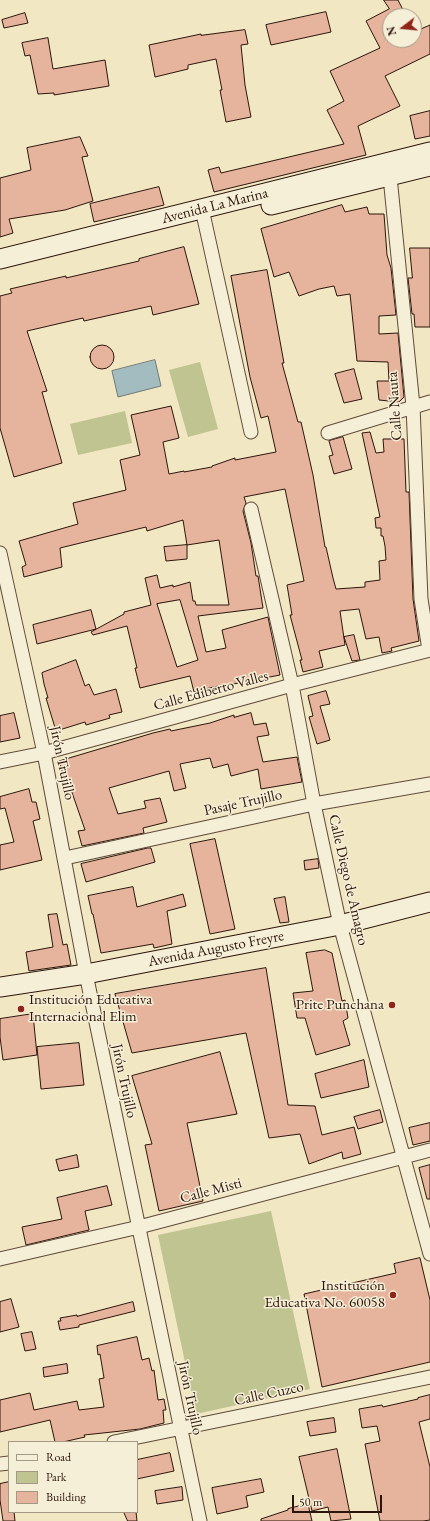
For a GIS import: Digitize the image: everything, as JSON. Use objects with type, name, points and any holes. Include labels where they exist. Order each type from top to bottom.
[{"type":"main road","name":"Avenida La Marina","points":[[0,272],[204,215],[389,168],[430,152]]},
{"type":"main road","name":"Avenida La Marina","points":[[389,168],[430,166]]},
{"type":"main road","name":"Avenida La Marina","points":[[0,259],[204,215]]},
{"type":"main road","name":"Avenida Augusto Freyre","points":[[0,987],[86,974],[340,925],[430,902]]},
{"type":"street","name":"Calle Nauta","points":[[389,168],[424,528],[421,599],[429,650]]},
{"type":"street","points":[[204,215],[251,432]]},
{"type":"street","points":[[328,433],[430,402]]},
{"type":"street","name":"Calle Diego de Amagro","points":[[251,509],[292,685],[314,804],[340,925],[430,1254]]},
{"type":"street","name":"Jirón Trujillo","points":[[0,553],[44,753],[86,974],[200,1521]]},
{"type":"street","name":"Calle Ediberto Valles","points":[[0,762],[44,753],[292,685],[429,650]]},
{"type":"street","name":"Pasaje Trujillo","points":[[65,858],[314,804],[430,784]]},
{"type":"street","name":"Calle Misti","points":[[0,1259],[139,1226],[430,1150]]},
{"type":"street","name":"Calle Cuzco","points":[[119,1441],[430,1377]]},
{"type":"green space","points":[[200,362],[218,429],[188,437],[169,370]]},
{"type":"green space","points":[[125,411],[132,443],[78,455],[70,424]]},
{"type":"green space","points":[[271,1211],[310,1389],[196,1414],[158,1235]]},
{"type":"water","points":[[155,360],[161,386],[118,397],[112,371]]},
{"type":"building","points":[[384,0],[398,0],[402,8],[388,8]]},
{"type":"building","points":[[326,12],[331,32],[271,45],[266,25]]},
{"type":"building","points":[[25,13],[28,23],[4,28],[2,20]]},
{"type":"building","points":[[382,13],[382,48],[422,48],[422,28],[430,25],[430,54],[385,76],[400,106],[358,126],[366,155],[214,192],[208,170],[219,167],[221,173],[344,144],[327,110],[344,101],[330,71],[380,48],[366,21]]},
{"type":"building","points":[[245,30],[248,44],[241,45],[245,85],[251,117],[226,122],[216,59],[188,65],[188,69],[155,77],[149,45],[201,34]]},
{"type":"building","points":[[48,38],[53,69],[105,60],[109,86],[54,95],[54,93],[38,94],[30,55],[25,56],[22,43]]},
{"type":"building","points":[[430,111],[430,136],[415,139],[410,116]]},
{"type":"building","points":[[80,137],[88,156],[82,157],[93,201],[65,210],[9,219],[13,233],[0,237],[0,178],[31,170],[27,148]]},
{"type":"building","points":[[159,187],[164,205],[94,222],[90,204]]},
{"type":"building","points":[[342,205],[345,212],[367,207],[369,214],[384,214],[387,255],[391,268],[396,315],[379,316],[379,334],[398,333],[404,397],[399,402],[379,400],[377,381],[389,381],[388,362],[357,361],[350,294],[337,296],[334,286],[319,289],[299,296],[289,272],[274,277],[261,229]]},
{"type":"building","points":[[184,247],[199,304],[153,315],[151,306],[84,321],[83,318],[27,331],[47,391],[42,392],[62,463],[14,477],[0,428],[0,296],[12,293],[10,289],[139,261],[139,259]]},
{"type":"building","points":[[410,248],[430,248],[430,327],[415,327],[408,278],[412,278]]},
{"type":"building","points":[[267,270],[284,363],[282,363],[298,422],[301,422],[313,475],[325,547],[336,589],[365,587],[365,582],[380,580],[379,561],[386,560],[383,536],[381,536],[381,528],[376,528],[375,518],[380,517],[362,433],[370,432],[376,453],[384,452],[383,439],[404,439],[406,492],[409,492],[413,599],[419,641],[391,648],[392,651],[382,653],[379,637],[366,639],[359,609],[340,611],[345,645],[319,651],[323,667],[303,672],[300,660],[302,660],[290,615],[292,615],[287,585],[304,581],[285,489],[244,497],[246,503],[243,511],[251,543],[256,576],[258,576],[263,608],[198,616],[206,652],[226,648],[222,630],[268,617],[280,675],[218,686],[194,692],[190,676],[140,688],[127,626],[93,635],[91,632],[124,614],[124,612],[151,605],[145,578],[157,575],[160,588],[173,585],[173,587],[190,582],[193,601],[195,601],[196,605],[229,605],[219,540],[187,545],[183,520],[147,531],[146,527],[60,548],[62,567],[24,577],[22,567],[26,565],[19,541],[78,524],[73,503],[126,490],[120,460],[140,455],[131,415],[171,406],[179,438],[163,442],[169,474],[212,467],[235,458],[235,460],[276,452],[268,416],[261,418],[250,377],[231,276]],"holes":[[[180,600],[198,660],[177,667],[157,604]]]},
{"type":"building","points":[[102,345],[107,346],[113,352],[113,362],[107,368],[102,369],[97,368],[91,362],[90,357],[91,352],[97,346]]},
{"type":"building","points":[[354,369],[362,399],[344,403],[335,374]]},
{"type":"building","points":[[343,437],[352,469],[334,474],[329,456],[333,455],[329,441]]},
{"type":"building","points":[[187,545],[187,559],[166,561],[164,547]]},
{"type":"building","points":[[91,610],[96,629],[37,644],[33,625]]},
{"type":"building","points":[[354,635],[360,660],[352,661],[344,637]]},
{"type":"building","points":[[76,660],[85,686],[89,684],[94,695],[116,689],[122,712],[109,715],[110,718],[86,725],[85,722],[56,731],[46,698],[48,698],[42,673]]},
{"type":"building","points":[[326,691],[330,704],[320,706],[330,740],[317,744],[309,717],[313,716],[308,696]]},
{"type":"building","points":[[14,713],[20,738],[0,742],[0,716]]},
{"type":"building","points":[[251,713],[254,725],[266,723],[269,735],[257,737],[263,762],[297,757],[302,782],[261,789],[258,769],[231,776],[228,764],[213,768],[210,758],[180,764],[186,788],[174,791],[169,771],[109,788],[118,814],[146,808],[144,801],[160,798],[167,822],[143,828],[144,833],[82,846],[78,831],[85,830],[68,781],[65,781],[59,761],[153,733],[170,729],[171,731],[210,723],[234,715],[234,717]]},
{"type":"building","points":[[29,789],[32,802],[36,802],[40,819],[33,821],[42,860],[0,870],[0,845],[14,842],[5,808],[0,809],[0,797]]},
{"type":"building","points":[[215,839],[235,929],[210,934],[190,844]]},
{"type":"building","points":[[151,848],[155,862],[86,882],[81,864]]},
{"type":"building","points":[[318,859],[319,868],[305,870],[304,861]]},
{"type":"building","points":[[133,887],[137,907],[183,894],[186,906],[167,911],[172,944],[154,948],[153,944],[101,953],[88,896]]},
{"type":"building","points":[[285,897],[289,922],[280,923],[274,899]]},
{"type":"building","points":[[57,914],[63,945],[67,944],[71,965],[29,971],[26,952],[53,947],[48,915]]},
{"type":"building","points":[[325,950],[332,953],[342,1001],[345,1000],[348,1018],[343,1021],[350,1045],[316,1055],[305,1018],[297,1018],[293,993],[313,991],[306,953]]},
{"type":"building","points":[[266,968],[288,1105],[315,1106],[322,1135],[354,1127],[361,1154],[343,1159],[342,1152],[309,1164],[300,1134],[269,1138],[246,1033],[132,1053],[115,994]]},
{"type":"building","points":[[33,1014],[37,1055],[3,1060],[0,1037],[0,1019]]},
{"type":"building","points":[[79,1043],[84,1085],[41,1089],[37,1047]]},
{"type":"building","points":[[220,1052],[237,1114],[187,1123],[203,1201],[159,1211],[145,1145],[152,1144],[132,1076]]},
{"type":"building","points":[[364,1060],[369,1087],[321,1098],[315,1074]]},
{"type":"building","points":[[380,1110],[383,1122],[358,1129],[354,1117]]},
{"type":"building","points":[[430,1123],[430,1141],[413,1145],[409,1128]]},
{"type":"building","points":[[77,1155],[79,1167],[59,1171],[56,1160]]},
{"type":"building","points":[[430,1165],[430,1199],[427,1199],[419,1168]]},
{"type":"building","points":[[107,1186],[112,1205],[85,1211],[89,1230],[26,1245],[22,1227],[62,1219],[57,1198]]},
{"type":"building","points":[[420,1258],[430,1300],[430,1362],[322,1387],[304,1294],[396,1273],[394,1264]]},
{"type":"building","points":[[11,1299],[19,1327],[0,1332],[0,1302]]},
{"type":"building","points":[[133,1302],[135,1311],[79,1325],[79,1327],[60,1330],[58,1321],[61,1321],[60,1318],[77,1316]]},
{"type":"building","points":[[32,1332],[36,1349],[25,1351],[21,1334]]},
{"type":"building","points":[[137,1337],[142,1360],[149,1358],[152,1371],[154,1370],[158,1400],[164,1399],[166,1410],[163,1410],[164,1423],[140,1429],[84,1435],[85,1437],[67,1441],[55,1441],[50,1420],[0,1432],[0,1400],[30,1393],[34,1410],[77,1401],[79,1410],[104,1407],[99,1379],[104,1378],[100,1354],[98,1355],[97,1346]]},
{"type":"building","points":[[67,1364],[68,1373],[44,1377],[43,1368]]},
{"type":"building","points":[[430,1395],[430,1419],[419,1422],[430,1467],[430,1520],[380,1521],[365,1444],[380,1441],[377,1426],[362,1428],[359,1409],[382,1405],[383,1407]]},
{"type":"building","points":[[334,1418],[336,1432],[310,1436],[307,1422]]},
{"type":"building","points":[[337,1449],[351,1519],[331,1521],[328,1507],[312,1511],[299,1457]]},
{"type":"building","points":[[170,1453],[174,1471],[138,1479],[138,1460]]},
{"type":"building","points":[[261,1479],[264,1492],[246,1496],[248,1507],[217,1514],[212,1488]]},
{"type":"building","points":[[8,1482],[8,1513],[14,1513],[15,1521],[3,1521],[0,1500],[0,1484]]},
{"type":"building","points":[[182,1487],[183,1500],[157,1504],[155,1491]]},
{"type":"building","points":[[308,1504],[312,1521],[261,1521],[261,1519],[288,1509]]},
{"type":"building","points":[[124,1513],[136,1513],[137,1521],[128,1521]]},
{"type":"place","name":"Prite Punchana","points":[[392,1005]]},
{"type":"place","name":"Institución Educativa Internacional Elim","points":[[21,1009]]},
{"type":"place","name":"Institución Educativa No. 60058","points":[[393,1295]]}]
